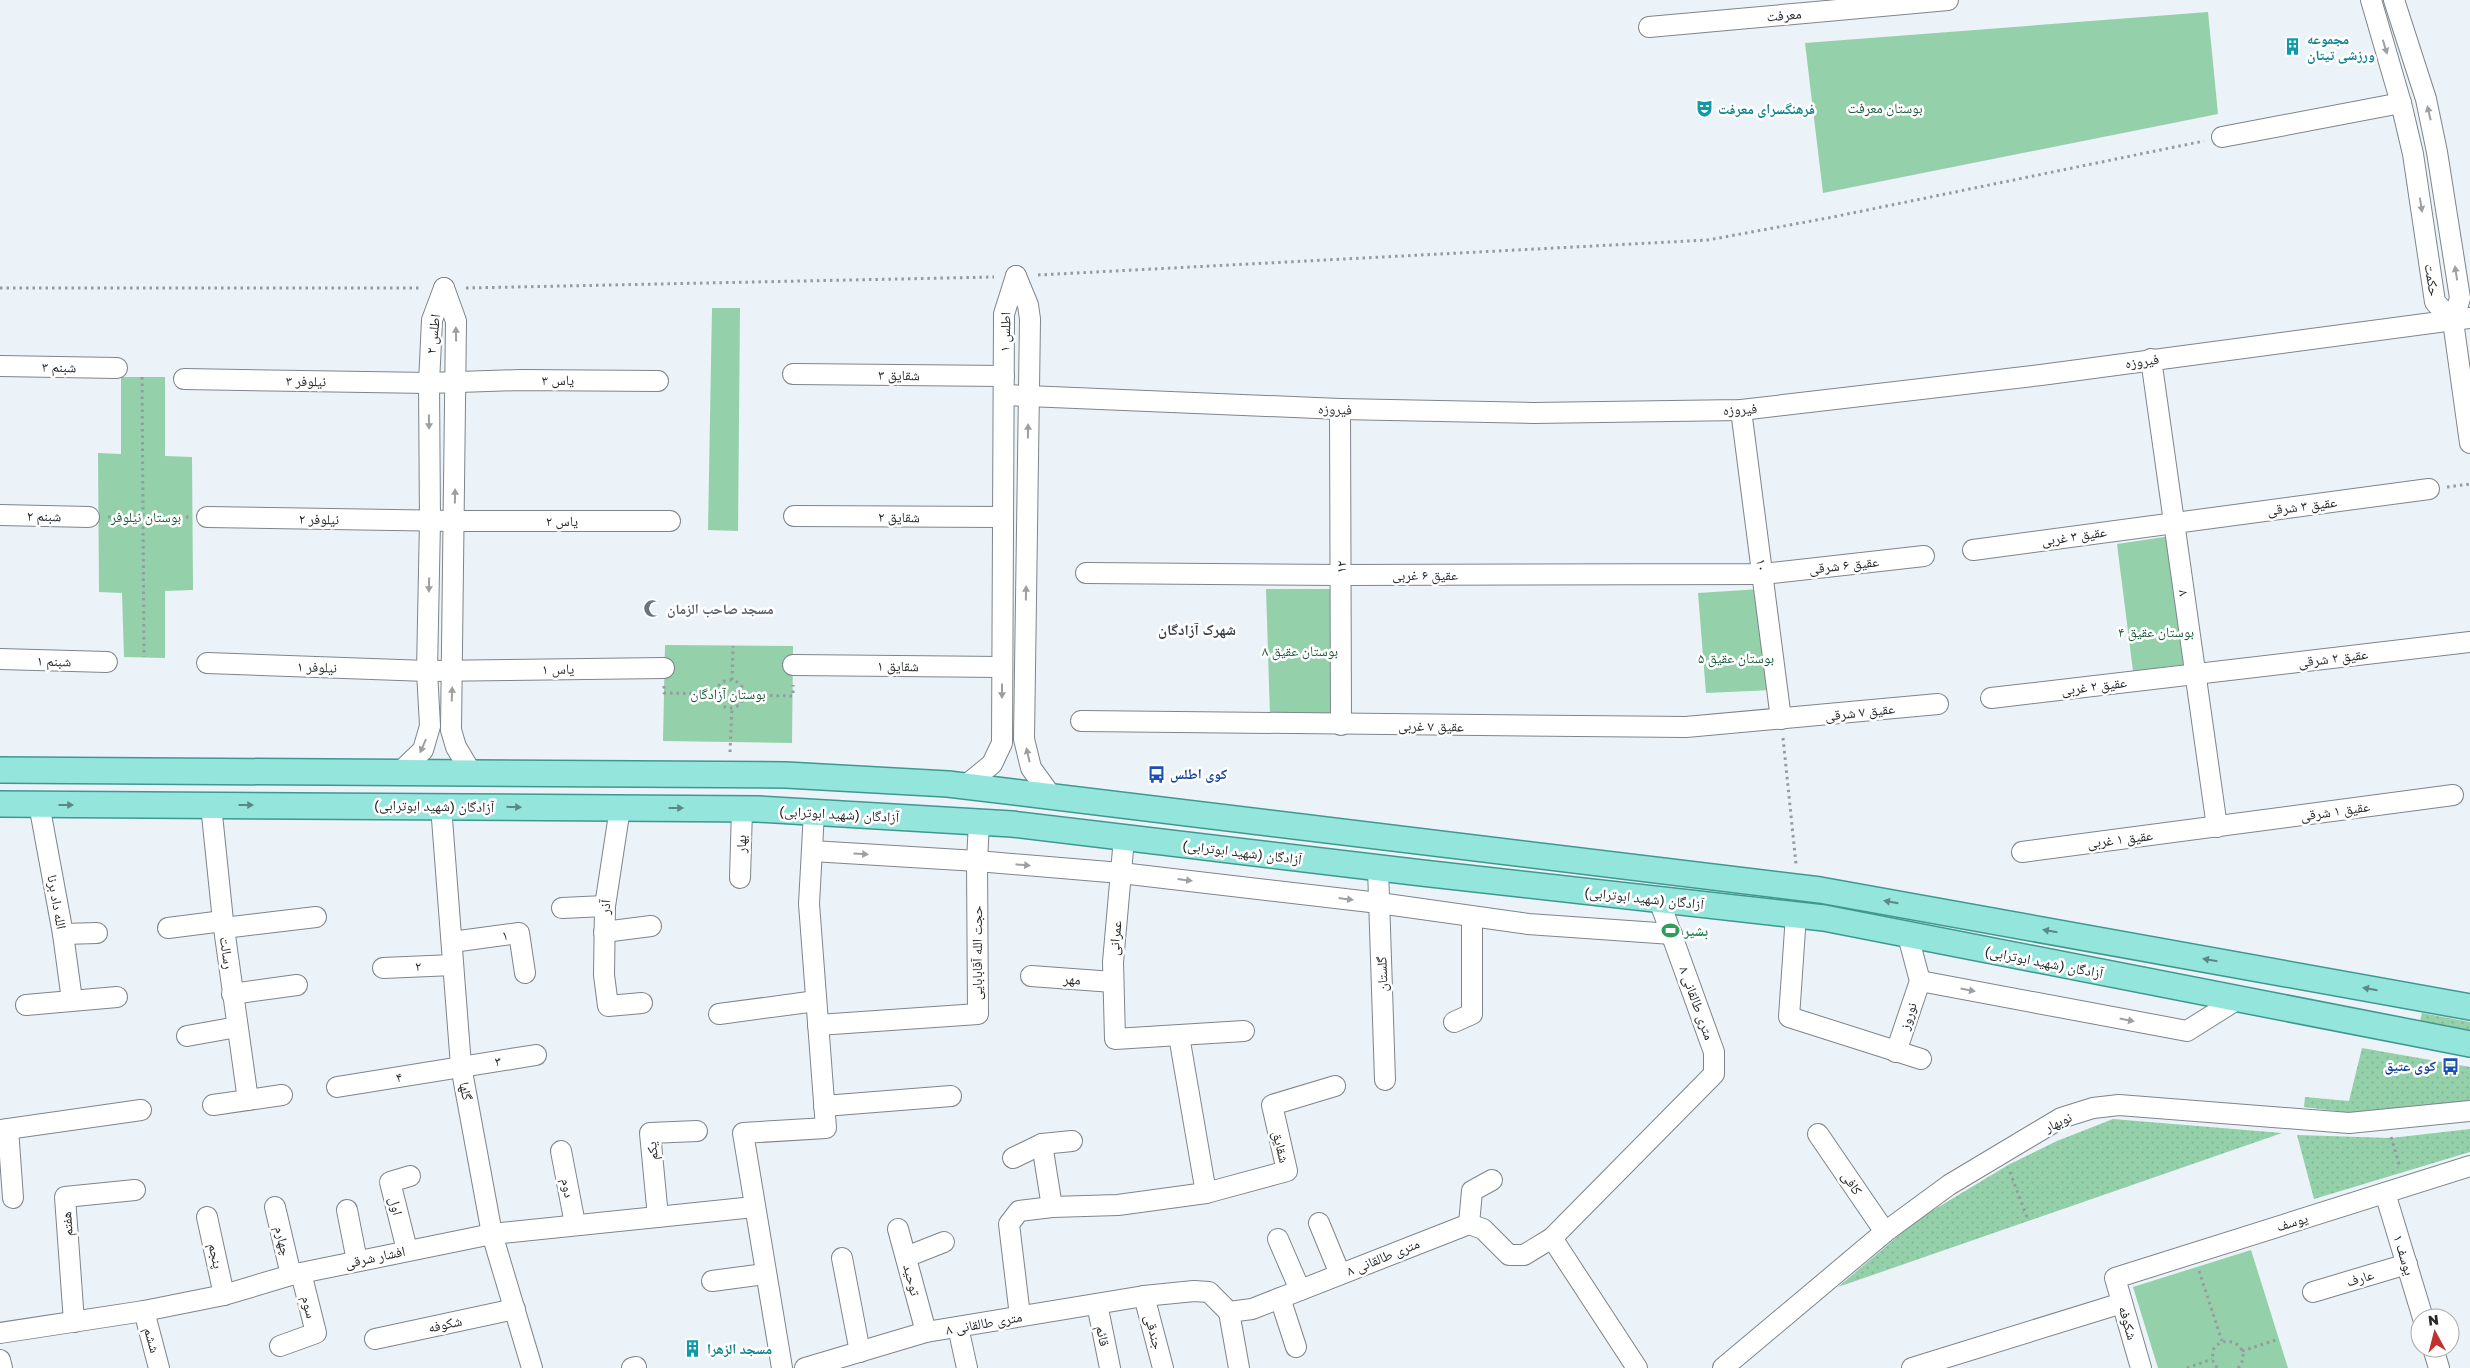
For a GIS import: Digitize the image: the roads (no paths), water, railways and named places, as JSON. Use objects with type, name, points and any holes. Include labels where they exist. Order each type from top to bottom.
[{"type":"main road","name":"آزادگان (شهید ابوترابی)","points":[[0,770],[757,775],[965,786],[1798,887],[2470,1006]]},
{"type":"main road","points":[[750,809],[757,775]]},
{"type":"main road","name":"آزادگان (شهید ابوترابی)","points":[[0,804],[750,809],[979,822],[1824,918],[1908,936],[2470,1044]]},
{"type":"main road","points":[[2392,1028],[2402,994]]},
{"type":"street","name":"معرفت","points":[[1649,27],[1948,0]]},
{"type":"street","name":"حکمت","points":[[2371,0],[2401,103],[2413,154],[2435,302],[2462,319]]},
{"type":"street","name":"حکمت","points":[[2394,0],[2426,99],[2438,152],[2462,319]]},
{"type":"street","points":[[2222,137],[2401,103]]},
{"type":"street","name":"اطلس ۱","points":[[965,786],[992,764],[1002,743],[1004,314],[1016,276],[1028,305],[1030,319],[1024,739],[1031,768],[1052,797]]},
{"type":"street","name":"اطلس ۲","points":[[400,772],[423,750],[430,726],[427,671],[430,521],[429,383],[432,320],[444,288],[456,321],[457,383],[451,730],[456,747],[471,772]]},
{"type":"street","points":[[2462,319],[2470,442]]},
{"type":"street","name":"فیروزه","points":[[1004,386],[1029,396],[1340,409],[1532,413],[1741,410],[1906,392],[2462,319]]},
{"type":"street","name":"۸","points":[[2151,359],[2217,827]]},
{"type":"street","name":"شبنم ۳","points":[[0,366],[117,368]]},
{"type":"street","name":"شقایق ۳","points":[[793,374],[1004,386]]},
{"type":"street","name":"نیلوفر ۳","points":[[184,379],[457,383]]},
{"type":"street","name":"یاس ۳","points":[[457,383],[520,380],[658,381]]},
{"type":"street","name":"۱۲","points":[[1340,409],[1341,725]]},
{"type":"street","name":"۱۰","points":[[1741,410],[1781,719]]},
{"type":"street","name":"عقیق ۳ شرقی","points":[[2174,522],[2429,489]]},
{"type":"street","name":"شبنم ۲","points":[[0,515],[89,517]]},
{"type":"street","name":"شقایق ۲","points":[[794,516],[1003,518]]},
{"type":"street","name":"نیلوفر ۲","points":[[207,517],[455,522]]},
{"type":"street","name":"یاس ۲","points":[[455,522],[670,521]]},
{"type":"street","name":"عقیق ۳ غربی","points":[[1973,550],[2174,522]]},
{"type":"street","name":"عقیق ۶ شرقی","points":[[1763,574],[1924,556]]},
{"type":"street","name":"عقیق ۶ غربی","points":[[1086,573],[1341,576],[1763,574]]},
{"type":"street","name":"عقیق ۲ شرقی","points":[[2196,673],[2470,642]]},
{"type":"street","name":"شبنم ۱","points":[[0,659],[107,662]]},
{"type":"street","name":"نیلوفر ۱","points":[[207,663],[452,671]]},
{"type":"street","name":"شقایق ۱","points":[[794,665],[1002,667]]},
{"type":"street","name":"یاس ۱","points":[[452,671],[664,668]]},
{"type":"street","name":"عقیق ۲ غربی","points":[[1992,698],[2196,673]]},
{"type":"street","name":"عقیق ۷ شرقی","points":[[1781,719],[1938,704]]},
{"type":"street","name":"عقیق ۷ غربی","points":[[1081,721],[1686,728],[1781,719]]},
{"type":"street","name":"عقیق ۱ شرقی","points":[[2217,827],[2453,796]]},
{"type":"street","name":"الله داد برنا","points":[[39,804],[63,934],[72,1000]]},
{"type":"street","name":"رسالت","points":[[211,805],[223,924],[248,1100]]},
{"type":"street","name":"گلها","points":[[441,806],[461,1066],[492,1234],[532,1368]]},
{"type":"street","name":"آذر","points":[[620,808],[605,906],[604,975],[608,1006],[642,1003]]},
{"type":"street","name":"بهار","points":[[740,878],[750,809]]},
{"type":"street","points":[[782,1368],[743,1133],[826,1128],[810,904],[814,812]]},
{"type":"street","name":"حجت الله آقابابایی","points":[[818,1025],[978,1014],[977,861],[979,822]]},
{"type":"street","name":"عقیق ۱ غربی","points":[[2022,852],[2217,827]]},
{"type":"street","name":"عمرانی","points":[[1124,838],[1113,982],[1115,1039],[1178,1036]]},
{"type":"street","points":[[812,851],[977,861],[1121,873],[1379,903],[1528,924],[1672,934]]},
{"type":"street","name":"گلستان","points":[[1378,868],[1385,1080]]},
{"type":"street","name":"۸ متری طالقانی","points":[[805,1368],[926,1332],[1144,1296],[1194,1291],[1210,1292],[1229,1312],[1252,1309],[1469,1224],[1483,1229],[1509,1255],[1524,1254],[1552,1238],[1714,1074],[1714,1052],[1659,900]]},
{"type":"street","points":[[562,908],[605,906]]},
{"type":"street","points":[[1796,915],[1789,1017],[1921,1059]]},
{"type":"street","points":[[168,928],[316,916]]},
{"type":"street","points":[[1454,1022],[1472,1014],[1472,917]]},
{"type":"street","points":[[604,932],[651,926]]},
{"type":"street","points":[[63,934],[97,933]]},
{"type":"street","name":"۱","points":[[452,942],[519,933],[525,973]]},
{"type":"street","points":[[1908,936],[1920,981],[2187,1031],[2238,999]]},
{"type":"street","name":"۲","points":[[382,968],[453,965]]},
{"type":"street","name":"مهر","points":[[1032,976],[1113,982]]},
{"type":"street","name":"نوروز","points":[[1896,1052],[1920,981]]},
{"type":"street","points":[[232,994],[297,985]]},
{"type":"street","points":[[26,1005],[117,997]]},
{"type":"street","points":[[719,1014],[816,1000]]},
{"type":"street","points":[[187,1036],[237,1027]]},
{"type":"street","points":[[1020,1316],[1009,1224],[1019,1211],[1052,1207],[1118,1204],[1206,1194],[1178,1036],[1244,1031]]},
{"type":"street","name":"۳","points":[[461,1066],[536,1055]]},
{"type":"street","name":"۴","points":[[337,1087],[461,1066]]},
{"type":"street","name":"شقایق","points":[[1206,1194],[1287,1171],[1272,1105],[1335,1086]]},
{"type":"street","points":[[213,1105],[282,1095]]},
{"type":"street","points":[[824,1106],[951,1096]]},
{"type":"street","name":"نوبهار","points":[[1723,1368],[1748,1350],[1885,1232],[1949,1185],[2061,1118],[2093,1108],[2119,1105],[2349,1123],[2470,1111]]},
{"type":"street","points":[[13,1198],[4,1130],[141,1110]]},
{"type":"street","name":"یکم","points":[[658,1216],[650,1133],[697,1131]]},
{"type":"street","name":"کافی","points":[[1818,1134],[1885,1232]]},
{"type":"street","points":[[1013,1158],[1042,1144],[1072,1141]]},
{"type":"street","points":[[1042,1144],[1052,1207]]},
{"type":"street","name":"دوم","points":[[561,1151],[575,1224]]},
{"type":"street","name":"یوسف","points":[[2115,1278],[2470,1166]]},
{"type":"street","name":"اول","points":[[408,1250],[390,1182],[410,1176]]},
{"type":"street","points":[[1469,1224],[1472,1191],[1492,1180]]},
{"type":"street","name":"هفتم","points":[[74,1322],[64,1196],[135,1190]]},
{"type":"street","name":"یوسف ۱","points":[[2385,1193],[2421,1308]]},
{"type":"street","name":"چهارم","points":[[275,1206],[296,1274]]},
{"type":"street","name":"افشار شرقی","points":[[0,1333],[144,1311],[224,1295],[296,1274],[492,1234],[754,1207]]},
{"type":"street","points":[[347,1210],[357,1261]]},
{"type":"street","name":"پنجم","points":[[207,1217],[224,1295]]},
{"type":"street","points":[[1319,1223],[1340,1274]]},
{"type":"street","name":"توحید","points":[[898,1229],[926,1332]]},
{"type":"street","points":[[1278,1238],[1300,1290]]},
{"type":"street","points":[[1552,1238],[1637,1368]]},
{"type":"street","points":[[906,1257],[944,1242]]},
{"type":"street","points":[[842,1258],[860,1352]]},
{"type":"street","name":"عارف","points":[[2313,1292],[2407,1264]]},
{"type":"street","name":"سوم","points":[[280,1346],[316,1333],[296,1274]]},
{"type":"street","points":[[712,1281],[765,1274]]},
{"type":"street","name":"شکوفه","points":[[2115,1278],[2142,1368]]},
{"type":"street","name":"جندقی","points":[[1144,1296],[1163,1368]]},
{"type":"street","points":[[1280,1298],[1296,1347]]},
{"type":"street","points":[[1912,1368],[2122,1302]]},
{"type":"street","name":"قائم","points":[[1097,1304],[1110,1368]]},
{"type":"street","name":"شکوفه","points":[[375,1339],[515,1309]]},
{"type":"street","name":"ششم","points":[[144,1311],[160,1368]]},
{"type":"street","points":[[1229,1312],[1239,1368]]},
{"type":"street","points":[[958,1327],[966,1368]]},
{"type":"street","points":[[0,1360],[2,1368]]},
{"type":"place","name":"مجموعه ورزشی تیتان","points":[[2293,47]]},
{"type":"place","name":"فرهنگسرای معرفت","points":[[1704,109]]},
{"type":"place","name":"مسجد صاحب الزمان","points":[[653,609]]},
{"type":"place","name":"کوی اطلس","points":[[1156,774]]},
{"type":"place","name":"بشیر","points":[[1670,931]]},
{"type":"place","name":"کوی عتیق","points":[[2450,1066]]},
{"type":"place","name":"مسجد الزهرا","points":[[693,1349]]},
{"type":"district","name":"شهرک آزادگان","points":[[1197,630]]},
{"type":"park label","name":"بوستان معرفت","points":[[1885,108]]},
{"type":"park label","name":"بوستان نیلوفر","points":[[146,517]]},
{"type":"park label","name":"بوستان عقیق ۴","points":[[2156,632]]},
{"type":"park label","name":"بوستان عقیق ۸","points":[[1300,651]]},
{"type":"park label","name":"بوستان عقیق ۵","points":[[1736,658]]},
{"type":"park label","name":"بوستان آزادگان","points":[[728,694]]}]
